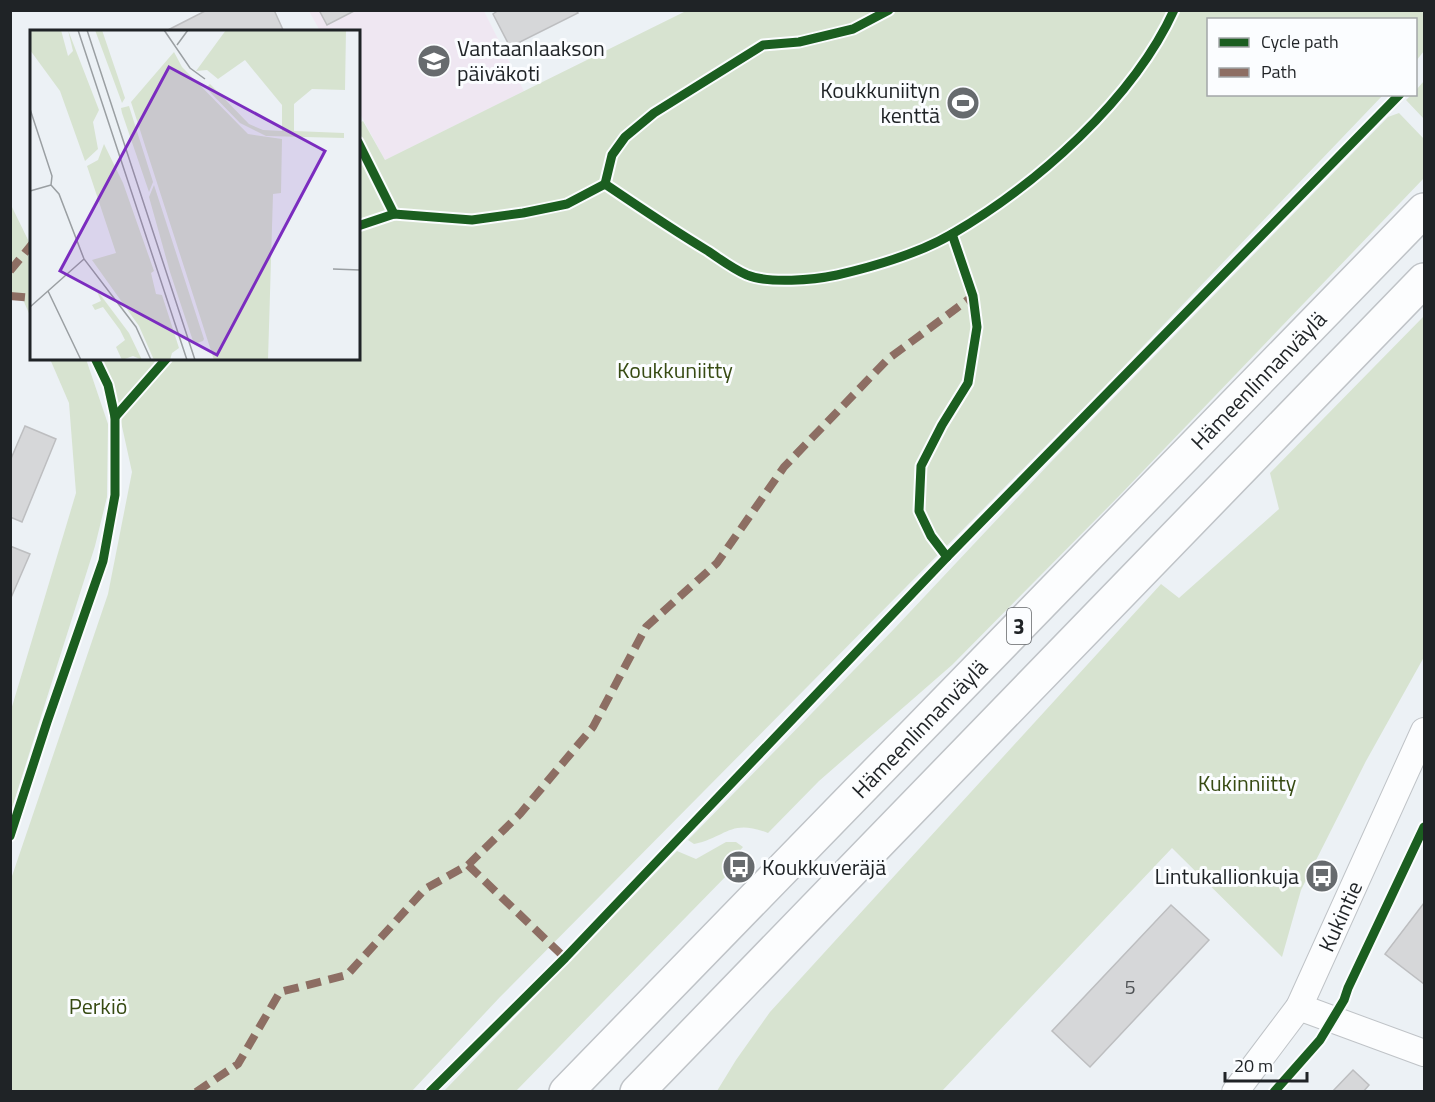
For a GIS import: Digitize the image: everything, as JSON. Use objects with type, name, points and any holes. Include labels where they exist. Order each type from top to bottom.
[{"type":"highway","name":"Hämeenlinnanväylä","points":[[566,1092],[1425,210]]},
{"type":"highway","name":"3","points":[[637,1092],[1425,280]]},
{"type":"street","name":"Kukintie","points":[[1235,1092],[1299,1007],[1425,731]]},
{"type":"street","points":[[1299,1007],[1425,1053]]},
{"type":"shaded area","name":"Vantaanlaakson päiväkoti","points":[[309,11],[484,11],[524,91],[385,160],[360,114],[360,30],[319,30]]},
{"type":"green space","name":"Koukkuniitty","points":[[686,11],[1424,11],[1424,51],[1417,60],[1417,18],[1207,18],[1207,96],[1382,96],[1105,386],[500,997],[412,1091],[11,1091],[11,879],[108,594],[132,472],[112,381],[102,360],[360,360],[360,122],[363,121],[385,160]]},
{"type":"green space","points":[[1424,81],[1424,119],[1406,100],[1410,96],[1417,96],[1417,89]]},
{"type":"green space","points":[[1399,113],[1424,139],[1424,178],[1120,495],[952,665],[819,781],[768,833],[745,827],[729,830],[694,844],[688,840],[894,629],[1050,463],[1388,117]]},
{"type":"green space","points":[[10,203],[30,244],[30,316],[21,295],[11,300]]},
{"type":"green space","name":"Kukinniitty","points":[[1424,316],[1424,657],[1366,761],[1301,890],[1282,957],[1172,848],[942,1091],[717,1091],[770,1012],[1161,584],[1179,598],[1279,509],[1270,473]]},
{"type":"green space","points":[[50,360],[86,360],[108,424],[107,497],[95,546],[11,811],[11,710],[76,493],[69,403]]},
{"type":"green space","points":[[726,842],[736,842],[743,847],[728,864],[732,870],[516,1091],[444,1091],[677,851],[696,859]]},
{"type":"building","points":[[207,10],[274,10],[283,30],[168,30]]},
{"type":"building","points":[[319,10],[356,10],[327,25]]},
{"type":"building","points":[[499,10],[576,10],[578,13],[510,47],[493,14]]},
{"type":"building","points":[[25,426],[56,439],[22,522],[10,517],[10,461]]},
{"type":"building","points":[[10,546],[30,554],[10,600]]},
{"type":"building","points":[[1424,903],[1424,984],[1385,954]]},
{"type":"building","points":[[1171,905],[1209,940],[1090,1067],[1052,1031]]},
{"type":"building","points":[[1353,1070],[1369,1085],[1363,1092],[1332,1092]]},
{"type":"marked path","points":[[10,271],[30,246]]},
{"type":"marked path","points":[[10,296],[30,298]]},
{"type":"marked path","points":[[196,1092],[238,1064],[280,992],[347,975],[425,889],[468,865],[520,814],[593,727],[646,627],[717,563],[784,467],[888,359],[973,296]]},
{"type":"marked path","points":[[468,865],[565,958]]},
{"type":"cycle path","points":[[605,184],[612,155],[625,137],[654,113],[763,45],[799,42],[853,29],[889,10]]},
{"type":"cycle path","points":[[360,225],[394,214],[472,220],[523,213],[567,204],[605,184],[727,264],[756,278],[804,280],[867,268],[896,259],[952,234],[984,214],[1048,165],[1108,108],[1134,76],[1174,10]]},
{"type":"cycle path","points":[[430,1092],[565,958],[947,557],[1398,96]]},
{"type":"cycle path","points":[[360,146],[394,214]]},
{"type":"cycle path","points":[[947,557],[931,536],[919,511],[921,466],[942,425],[968,383],[977,327],[973,296],[952,234]]},
{"type":"cycle path","points":[[10,836],[103,561],[115,495],[115,417],[108,385],[96,360]]},
{"type":"cycle path","points":[[115,417],[165,360]]},
{"type":"cycle path","points":[[1274,1092],[1320,1040],[1344,1000],[1424,827]]},
{"type":"place","name":"Vantaanlaakson päiväkoti","points":[[434,61]]},
{"type":"place","name":"Koukkuniityn kenttä","points":[[963,103]]},
{"type":"place","name":"Koukkuveräjä","points":[[739,867]]},
{"type":"place","name":"Lintukallionkuja","points":[[1322,876]]},
{"type":"park label","name":"Perkiö","points":[[98,1006]]}]
